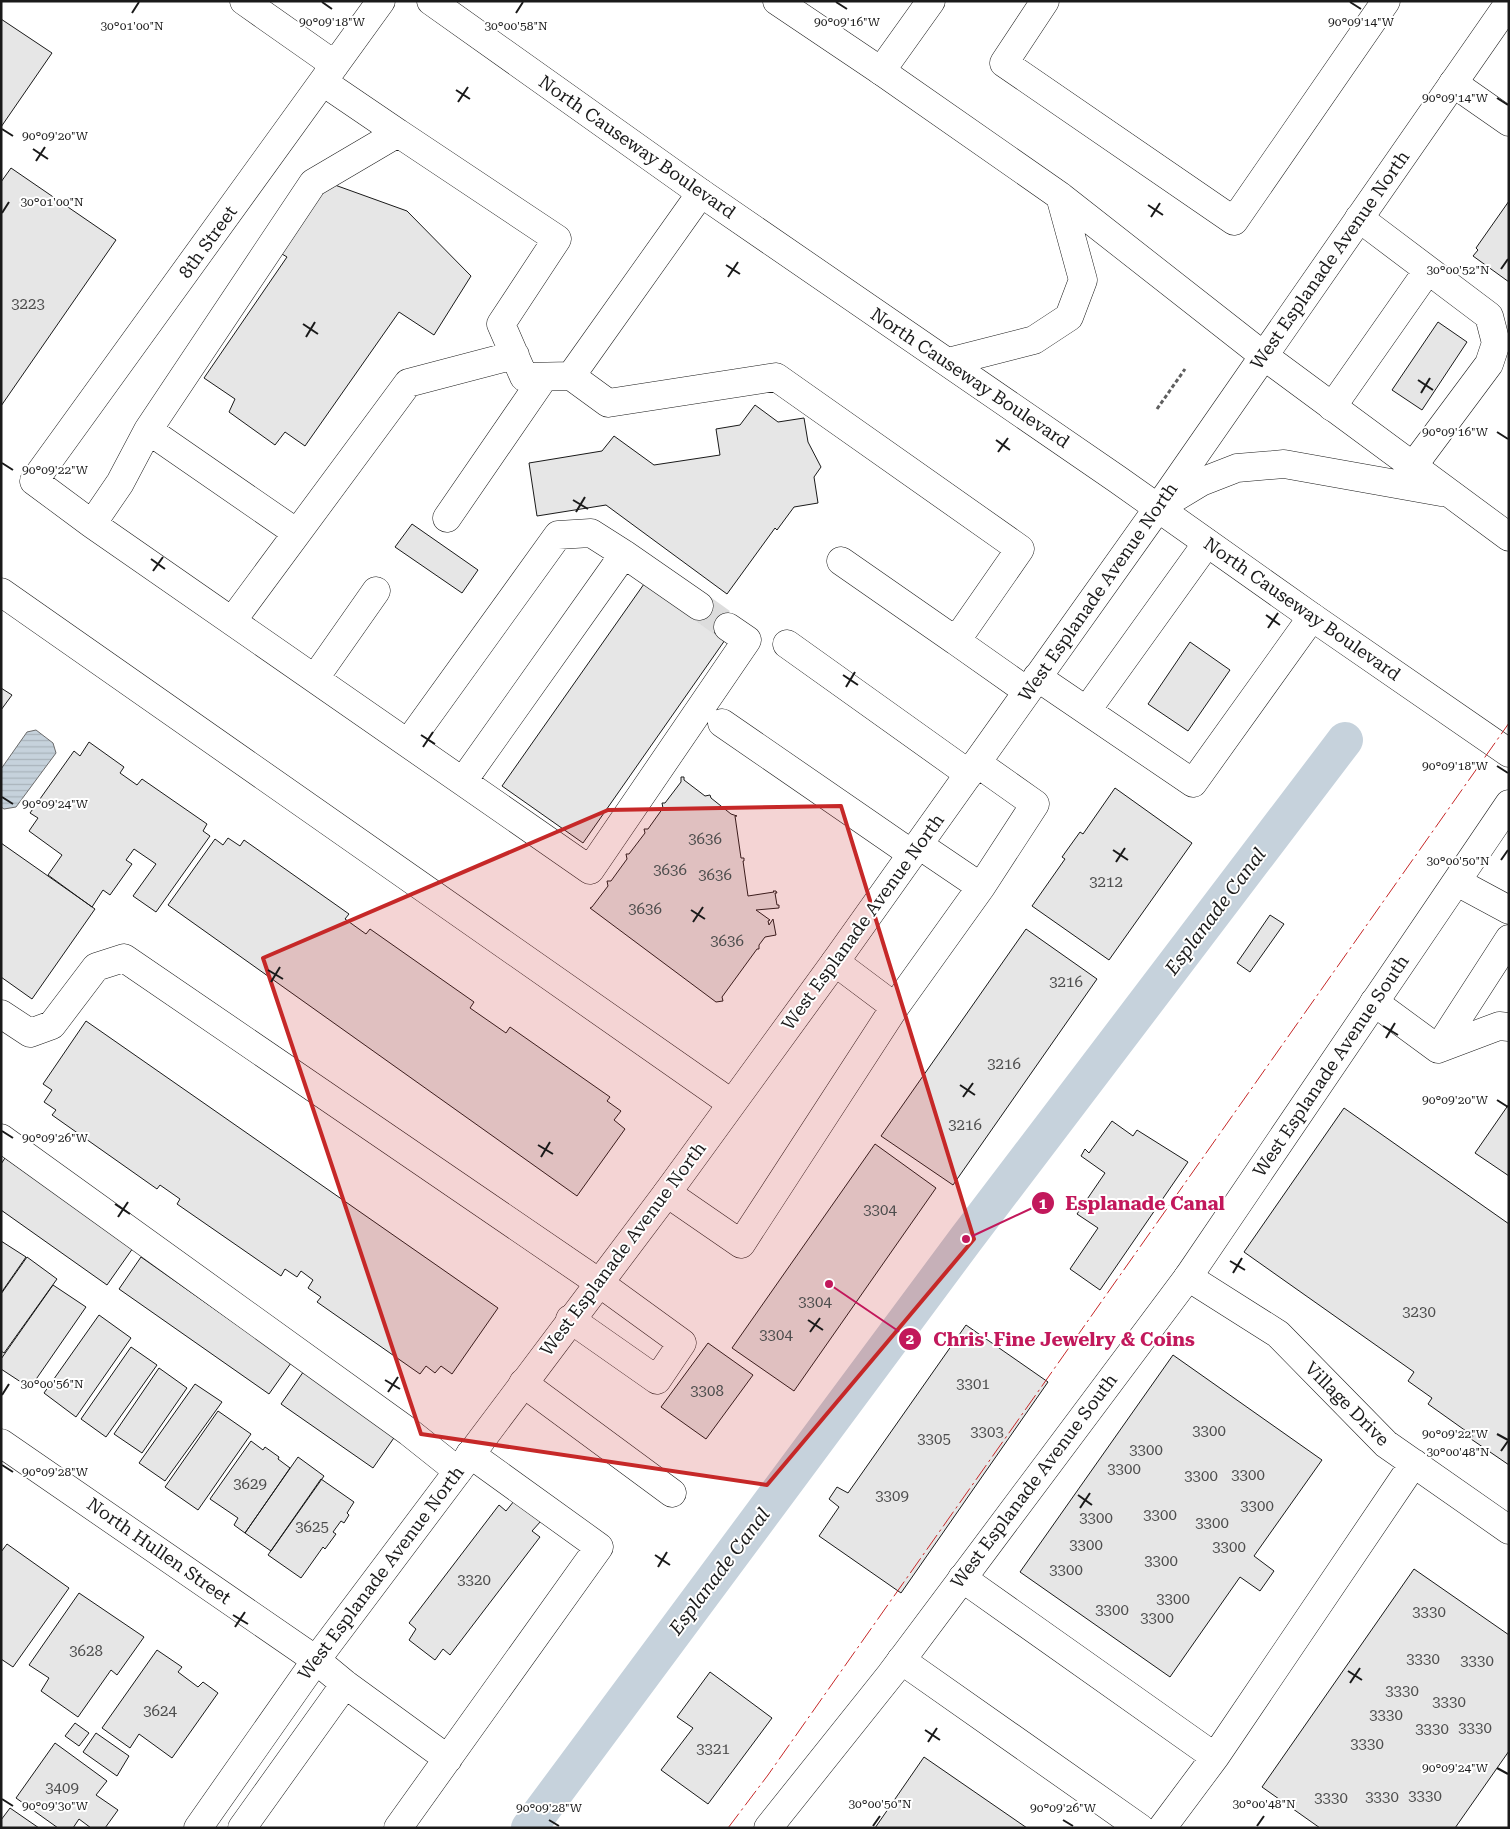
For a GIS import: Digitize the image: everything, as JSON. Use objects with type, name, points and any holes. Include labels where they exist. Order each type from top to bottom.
[{"type":"main road","points":[[244,1],[398,133],[557,239],[502,324],[524,377],[571,376],[608,403],[776,377],[1020,549],[956,641]]},
{"type":"main road","name":"8th Street","points":[[92,524],[34,481],[381,1]]},
{"type":"main road","name":"North Causeway Boulevard","points":[[432,1],[701,193],[948,362],[1509,753]]},
{"type":"main road","points":[[777,1],[882,71],[1060,196],[1264,356],[1509,537]]},
{"type":"main road","points":[[882,71],[931,1]]},
{"type":"main road","points":[[1046,1],[1004,63],[1234,221],[1386,1]]},
{"type":"main road","name":"West Esplanade Avenue North","points":[[198,1828],[316,1660],[667,1192],[835,962],[1158,508],[1509,2]]},
{"type":"main road","points":[[1453,83],[1509,122]]},
{"type":"main road","points":[[398,133],[313,183],[148,430],[120,483],[92,524],[590,870],[747,640],[728,626]]},
{"type":"main road","points":[[571,376],[701,193]]},
{"type":"main road","points":[[948,362],[1034,340],[1069,317],[1083,280],[1060,196]]},
{"type":"main road","points":[[1359,218],[1489,316],[1496,343],[1489,364],[1413,466]]},
{"type":"main road","points":[[1332,406],[1428,270]]},
{"type":"main road","points":[[232,621],[408,382],[515,355]]},
{"type":"main road","points":[[447,518],[544,377]]},
{"type":"main road","points":[[148,430],[297,532]]},
{"type":"main road","points":[[1158,508],[1201,482],[1237,468],[1284,464],[1449,493]]},
{"type":"main road","points":[[408,744],[558,535],[591,533],[699,606]]},
{"type":"main road","points":[[1087,710],[1207,543]]},
{"type":"main road","points":[[463,781],[624,554]]},
{"type":"main road","points":[[841,562],[956,641],[1032,684],[1087,710],[1193,783],[1312,617]]},
{"type":"main road","points":[[315,678],[376,591]]},
{"type":"main road","points":[[1,592],[731,1103]]},
{"type":"main road","points":[[667,1192],[741,1244],[895,1007],[981,887],[1035,804],[973,768],[787,644]]},
{"type":"main road","points":[[722,724],[915,849],[981,887]]},
{"type":"main road","name":"West Esplanade Avenue South","points":[[768,1828],[901,1660],[1188,1276],[1509,804]]},
{"type":"main road","points":[[1457,882],[1509,910]]},
{"type":"main road","points":[[1438,1049],[1509,939]]},
{"type":"main road","points":[[1,1014],[30,1033],[52,1025],[96,967],[124,958],[598,1282],[682,1343],[657,1380],[570,1319]]},
{"type":"main road","points":[[835,962],[895,1007]]},
{"type":"main road","points":[[1374,1002],[1438,1049]]},
{"type":"main road","points":[[1438,1049],[1499,1026],[1509,1027]]},
{"type":"main road","points":[[1,1138],[409,1432],[464,1462],[599,1547],[398,1828]]},
{"type":"main road","name":"Village Drive","points":[[1188,1276],[1278,1334],[1386,1444],[1509,1530]]},
{"type":"main road","points":[[523,1383],[672,1493]]},
{"type":"main road","name":"North Hullen Street","points":[[1,1443],[316,1660],[345,1684],[448,1759]]},
{"type":"main road","points":[[1162,1828],[1215,1757],[1414,1463]]},
{"type":"main road","points":[[962,1578],[1215,1757]]},
{"type":"main road","points":[[901,1660],[1140,1828]]},
{"type":"main road","points":[[242,1828],[345,1684]]},
{"type":"path","points":[[1157,409],[1185,369]]},
{"type":"highlighted area","points":[[841,806],[974,1239],[767,1485],[421,1434],[263,958],[608,810]]},
{"type":"shaded area","points":[[36,730],[53,743],[56,753],[16,807],[4,809],[1,807],[1,769],[27,732]]},
{"type":"building","points":[[1,19],[52,53],[1,127]]},
{"type":"building","points":[[11,168],[116,240],[1,406],[1,182]]},
{"type":"building","points":[[321,180],[407,211],[471,276],[434,335],[399,312],[305,446],[285,432],[275,445],[229,412],[235,399],[204,378],[287,257],[272,248]]},
{"type":"building","points":[[1509,201],[1509,282],[1473,256],[1478,250],[1476,248]]},
{"type":"building","points":[[1438,322],[1467,342],[1422,410],[1392,390]]},
{"type":"building","points":[[755,405],[778,422],[804,418],[808,442],[821,467],[814,477],[818,503],[794,507],[777,530],[775,528],[727,594],[606,505],[537,516],[529,463],[602,451],[614,436],[654,465],[720,455],[716,429],[740,425]]},
{"type":"building","points":[[412,524],[478,570],[462,593],[395,547]]},
{"type":"building","points":[[644,584],[725,640],[583,843],[502,786]]},
{"type":"building","points":[[1190,642],[1230,670],[1188,731],[1148,704]]},
{"type":"building","points":[[1,688],[12,695],[1,710]]},
{"type":"building","points":[[89,742],[124,767],[120,773],[137,785],[142,779],[207,824],[203,831],[210,836],[156,912],[133,896],[156,864],[134,849],[126,860],[132,864],[110,895],[103,890],[92,907],[48,875],[62,855],[29,831],[38,818],[30,813],[74,751],[80,756]]},
{"type":"building","points":[[681,777],[684,777],[684,780],[705,796],[710,795],[711,798],[731,814],[737,816],[735,816],[741,858],[744,858],[748,896],[773,891],[777,893],[775,893],[779,908],[756,910],[770,920],[768,921],[769,925],[773,919],[776,935],[765,937],[759,945],[759,949],[757,949],[722,997],[723,1001],[716,1002],[590,908],[608,886],[607,881],[611,881],[627,859],[626,854],[629,854],[645,833],[644,829],[648,829],[663,808],[662,803],[665,803],[681,782]]},
{"type":"building","points":[[1115,788],[1192,843],[1109,960],[1032,906],[1065,859],[1062,857],[1080,832],[1083,834]]},
{"type":"building","points":[[228,838],[240,846],[244,840],[349,914],[345,919],[366,934],[370,929],[474,1002],[470,1008],[506,1033],[510,1027],[610,1097],[607,1101],[621,1111],[614,1120],[625,1129],[577,1196],[168,905],[215,839],[223,845]]},
{"type":"building","points":[[1,843],[95,909],[32,999],[1,977]]},
{"type":"building","points":[[1270,915],[1284,924],[1250,972],[1237,963]]},
{"type":"building","points":[[1026,929],[1097,979],[953,1185],[881,1136]]},
{"type":"building","points":[[86,1021],[498,1308],[452,1374],[441,1366],[435,1373],[426,1366],[420,1374],[317,1302],[321,1297],[308,1288],[313,1280],[301,1271],[297,1277],[285,1269],[281,1276],[177,1204],[180,1199],[160,1185],[157,1189],[52,1115],[56,1110],[44,1102],[52,1090],[43,1084]]},
{"type":"building","points":[[1509,1104],[1509,1176],[1475,1153]]},
{"type":"building","points":[[1344,1108],[1509,1224],[1509,1465],[1471,1439],[1473,1436],[1428,1404],[1432,1398],[1408,1381],[1414,1372],[1244,1252]]},
{"type":"building","points":[[1112,1121],[1133,1136],[1137,1130],[1188,1162],[1100,1290],[1070,1269],[1098,1228],[1077,1214],[1105,1173],[1081,1156],[1085,1149],[1089,1153]]},
{"type":"building","points":[[875,1144],[936,1188],[794,1391],[732,1348]]},
{"type":"building","points":[[5,1158],[133,1248],[107,1285],[1,1210],[1,1164]]},
{"type":"building","points":[[1,1241],[26,1257],[1,1293]]},
{"type":"building","points":[[27,1257],[57,1279],[4,1353],[1,1351],[1,1294]]},
{"type":"building","points":[[141,1257],[291,1363],[269,1394],[119,1289]]},
{"type":"building","points":[[53,1285],[86,1307],[30,1388],[1,1369],[1,1359]]},
{"type":"building","points":[[99,1315],[131,1338],[76,1417],[44,1393]]},
{"type":"building","points":[[966,1325],[1048,1382],[901,1593],[819,1536],[839,1507],[829,1499],[837,1487],[848,1493]]},
{"type":"building","points":[[708,1343],[753,1375],[706,1439],[661,1407]]},
{"type":"building","points":[[131,1347],[157,1365],[106,1437],[81,1419]]},
{"type":"building","points":[[1173,1355],[1322,1460],[1254,1556],[1274,1571],[1260,1591],[1240,1577],[1170,1677],[1020,1572]]},
{"type":"building","points":[[159,1368],[187,1388],[142,1453],[114,1434]]},
{"type":"building","points":[[306,1368],[398,1432],[373,1468],[281,1404]]},
{"type":"building","points":[[195,1384],[222,1402],[165,1481],[139,1463]]},
{"type":"building","points":[[218,1411],[251,1434],[198,1510],[165,1487]]},
{"type":"building","points":[[251,1441],[263,1450],[265,1447],[290,1468],[245,1533],[234,1525],[238,1518],[210,1499]]},
{"type":"building","points":[[298,1457],[324,1476],[271,1551],[245,1533]]},
{"type":"building","points":[[321,1479],[354,1502],[347,1513],[349,1515],[344,1523],[341,1521],[333,1532],[336,1534],[325,1549],[323,1547],[301,1578],[268,1555]]},
{"type":"building","points":[[514,1501],[541,1521],[532,1531],[540,1537],[450,1655],[443,1649],[435,1660],[409,1640],[416,1629],[409,1623],[499,1505],[506,1511]]},
{"type":"building","points":[[7,1544],[69,1588],[13,1667],[1,1659],[1,1552]]},
{"type":"building","points":[[1414,1569],[1509,1635],[1509,1751],[1455,1828],[1320,1828],[1262,1787]]},
{"type":"building","points":[[79,1593],[144,1637],[117,1675],[111,1670],[78,1717],[41,1691],[49,1678],[29,1665]]},
{"type":"building","points":[[157,1650],[182,1667],[178,1672],[198,1687],[203,1682],[218,1693],[172,1758],[139,1734],[130,1748],[102,1728]]},
{"type":"building","points":[[710,1672],[772,1718],[708,1804],[661,1770],[693,1728],[677,1717]]},
{"type":"building","points":[[75,1723],[89,1733],[79,1746],[65,1736]]},
{"type":"building","points":[[96,1733],[129,1756],[117,1776],[83,1752]]},
{"type":"building","points":[[55,1743],[107,1781],[96,1795],[118,1810],[105,1828],[91,1828],[79,1819],[73,1828],[58,1828],[16,1798]]},
{"type":"building","points":[[924,1757],[1027,1828],[875,1828]]},
{"type":"building","points":[[10,1808],[39,1828],[1,1828],[1,1820]]},
{"type":"waterway","name":"Esplanade Canal","points":[[529,1828],[966,1239],[1345,740]]},
{"type":"tunnel","points":[[699,606],[728,627]]},
{"type":"power","points":[[728,1828],[768,1775],[1509,723]]},
{"type":"place","name":"Esplanade Canal","points":[[966,1239]]},
{"type":"place","name":"Chris' Fine Jewelry & Coins","points":[[829,1284]]}]
